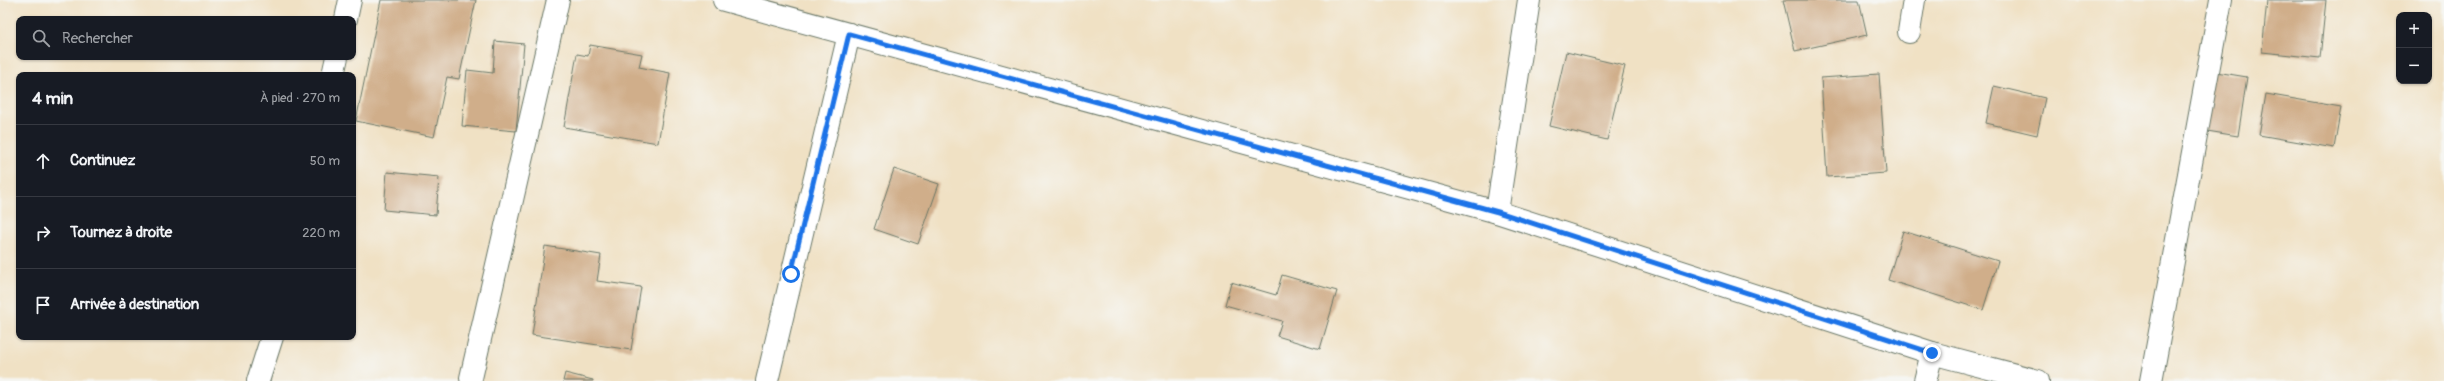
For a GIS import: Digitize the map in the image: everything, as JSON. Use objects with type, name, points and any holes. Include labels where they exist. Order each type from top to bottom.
[{"type":"street","points":[[347,16],[350,0]]},
{"type":"street","points":[[471,378],[558,0]]},
{"type":"street","points":[[724,0],[1498,212],[1932,353],[2038,381]]},
{"type":"street","points":[[1498,212],[1529,0]]},
{"type":"street","points":[[1909,32],[1914,0]]},
{"type":"street","points":[[2151,381],[2221,0]]},
{"type":"street","points":[[767,381],[849,34]]},
{"type":"street","points":[[334,72],[337,60]]},
{"type":"street","points":[[258,381],[271,340]]},
{"type":"street","points":[[1925,381],[1932,353]]},
{"type":"building","points":[[381,0],[476,0],[459,79],[447,77],[434,137],[356,121]]},
{"type":"building","points":[[1783,0],[1859,0],[1867,35],[1795,51]]},
{"type":"building","points":[[2267,0],[2326,0],[2320,58],[2262,52]]},
{"type":"building","points":[[495,41],[524,44],[516,131],[462,126],[467,70],[493,73]]},
{"type":"building","points":[[590,45],[642,54],[639,67],[670,73],[658,143],[564,127],[577,54],[588,56]]},
{"type":"building","points":[[1566,52],[1625,66],[1607,140],[1549,126]]},
{"type":"building","points":[[2210,71],[2247,77],[2238,136],[2201,130]]},
{"type":"building","points":[[1879,74],[1886,173],[1827,177],[1821,78]]},
{"type":"building","points":[[1994,86],[2045,98],[2037,135],[1986,123]]},
{"type":"building","points":[[2266,94],[2341,107],[2334,148],[2259,135]]},
{"type":"building","points":[[894,169],[939,184],[918,244],[874,229]]},
{"type":"building","points":[[387,172],[439,177],[436,215],[384,210]]},
{"type":"building","points":[[1903,231],[1998,261],[1983,310],[1888,280]]},
{"type":"building","points":[[545,246],[601,255],[597,281],[641,287],[631,350],[532,335]]},
{"type":"building","points":[[1282,275],[1337,291],[1320,349],[1277,336],[1282,321],[1225,305],[1231,282],[1276,295]]},
{"type":"building","points":[[565,373],[593,380],[593,381],[563,381]]},
{"type":"route","points":[[791,274],[849,34],[1498,212],[1932,353]]}]
